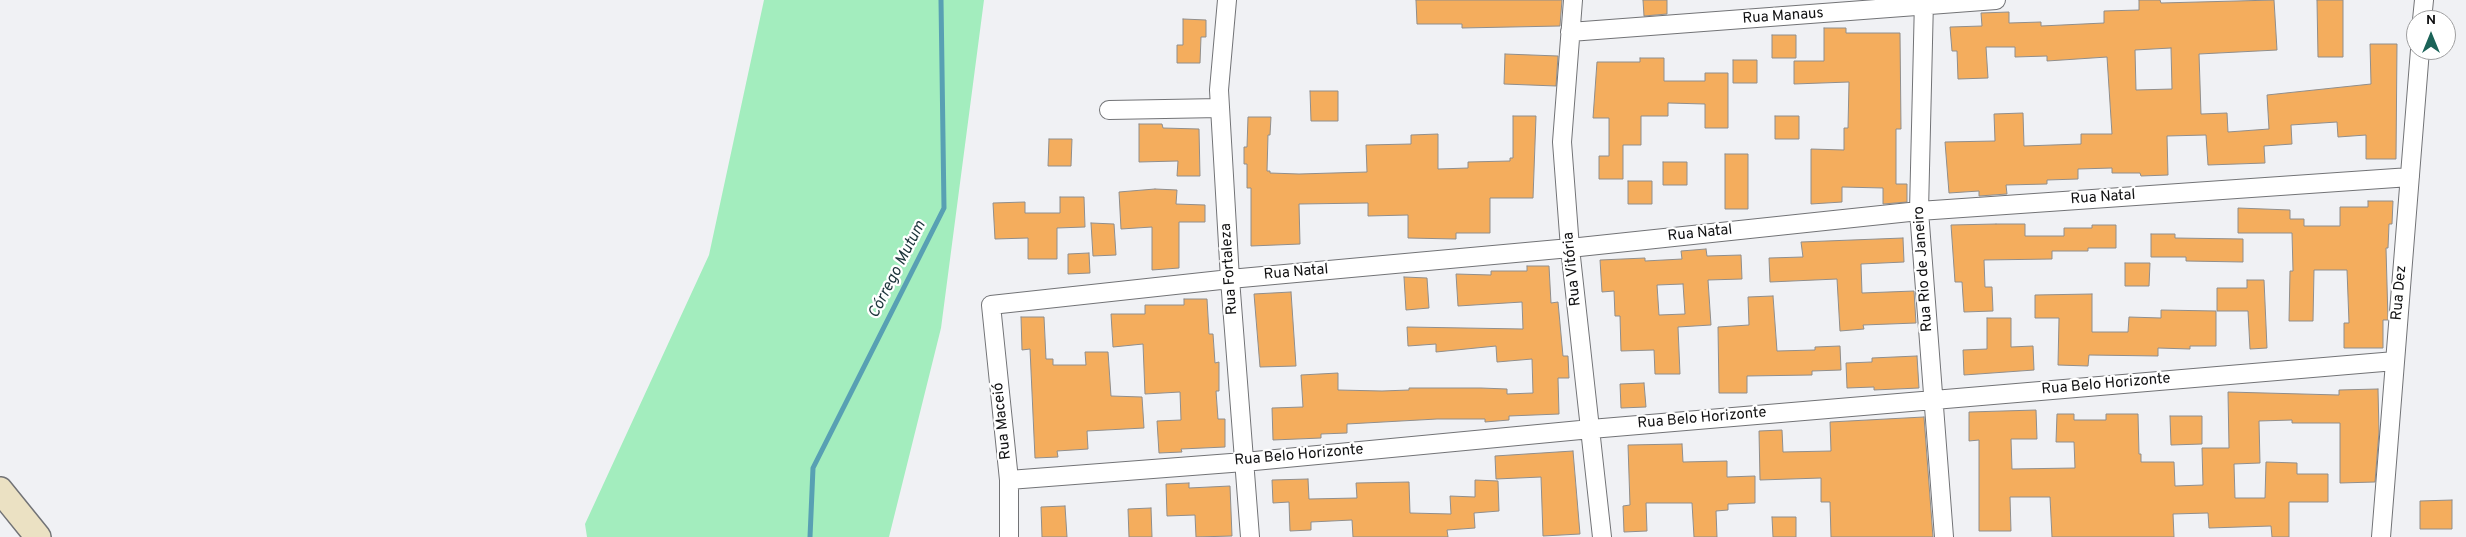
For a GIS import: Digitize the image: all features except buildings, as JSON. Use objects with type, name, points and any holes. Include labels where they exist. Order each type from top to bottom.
[{"type":"main road","points":[[0,490],[38,537]]},
{"type":"street","name":"Rua Fortaleza","points":[[1227,0],[1219,90],[1230,279],[1250,537]]},
{"type":"street","name":"Rua Vitória","points":[[1573,0],[1562,142],[1570,248],[1592,429],[1602,537]]},
{"type":"street","name":"Rua Manaus","points":[[1570,32],[1924,3],[1996,0]]},
{"type":"street","name":"Rua Rio de Janeiro","points":[[1924,3],[1919,211],[1944,537]]},
{"type":"street","name":"Rua Dez","points":[[2381,537],[2419,60]]},
{"type":"street","points":[[1109,110],[1220,108]]},
{"type":"street","name":"Rua Natal","points":[[991,305],[1230,279],[1570,248],[1919,211],[2410,177]]},
{"type":"street","name":"Rua Maceió","points":[[991,305],[1009,480],[1009,537]]},
{"type":"street","name":"Rua Belo Horizonte","points":[[1009,480],[1244,462],[1933,399],[2395,361]]},
{"type":"green space","points":[[764,0],[984,0],[941,328],[889,537],[587,537],[585,524],[709,255]]},
{"type":"waterway","name":"Córrego Mutum","points":[[810,537],[813,468],[944,208],[941,0]]}]
